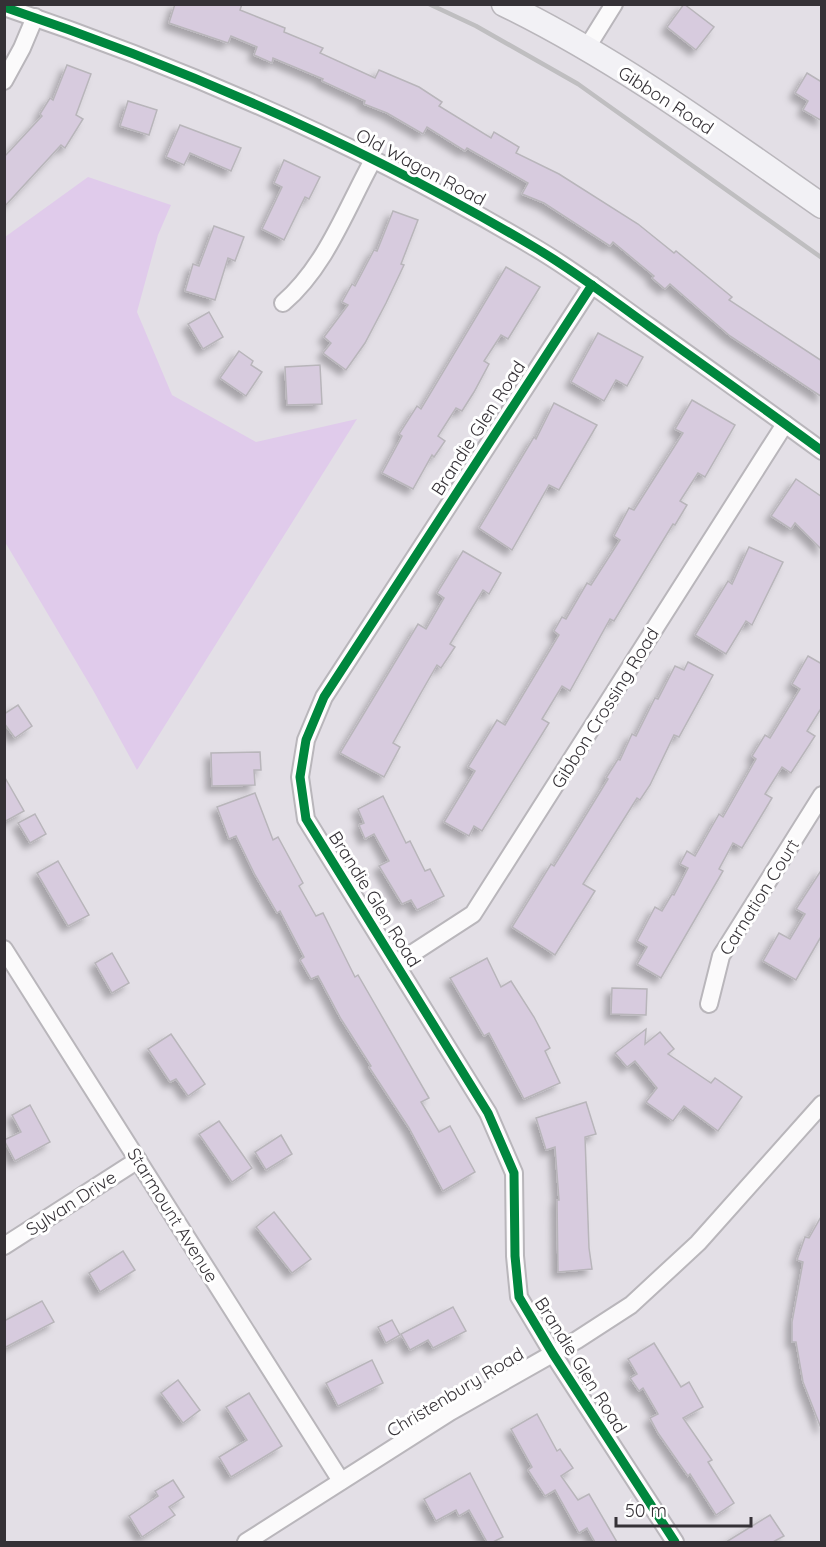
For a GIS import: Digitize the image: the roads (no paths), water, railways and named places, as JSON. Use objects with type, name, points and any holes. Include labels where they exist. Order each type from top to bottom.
[{"type":"main road","name":"Gibbon Road","points":[[504,4],[586,49],[676,105],[822,206]]},
{"type":"street","points":[[586,49],[614,4]]},
{"type":"street","name":"Old Wagon Road","points":[[4,7],[252,102],[440,194],[517,237],[592,285],[822,451]]},
{"type":"street","points":[[4,81],[22,48],[35,17]]},
{"type":"street","points":[[283,303],[301,287],[317,266],[373,160]]},
{"type":"street","name":"Brandie Glen Road","points":[[592,285],[324,697],[306,740],[300,777],[306,819],[488,1113],[514,1173],[515,1256],[519,1297],[553,1354],[675,1542]]},
{"type":"street","name":"Gibbon Crossing Road","points":[[396,964],[473,914],[785,424]]},
{"type":"street","name":"Carnation Court","points":[[709,1004],[721,956],[822,795]]},
{"type":"street","name":"Starmount Avenue","points":[[4,950],[341,1480]]},
{"type":"street","name":"Christenbury Road","points":[[246,1542],[450,1412],[553,1354],[631,1305],[660,1281],[698,1243],[822,1104]]},
{"type":"street","name":"Sylvan Drive","points":[[4,1246],[138,1160]]},
{"type":"railway","points":[[429,4],[476,26],[578,84],[822,258]]}]
